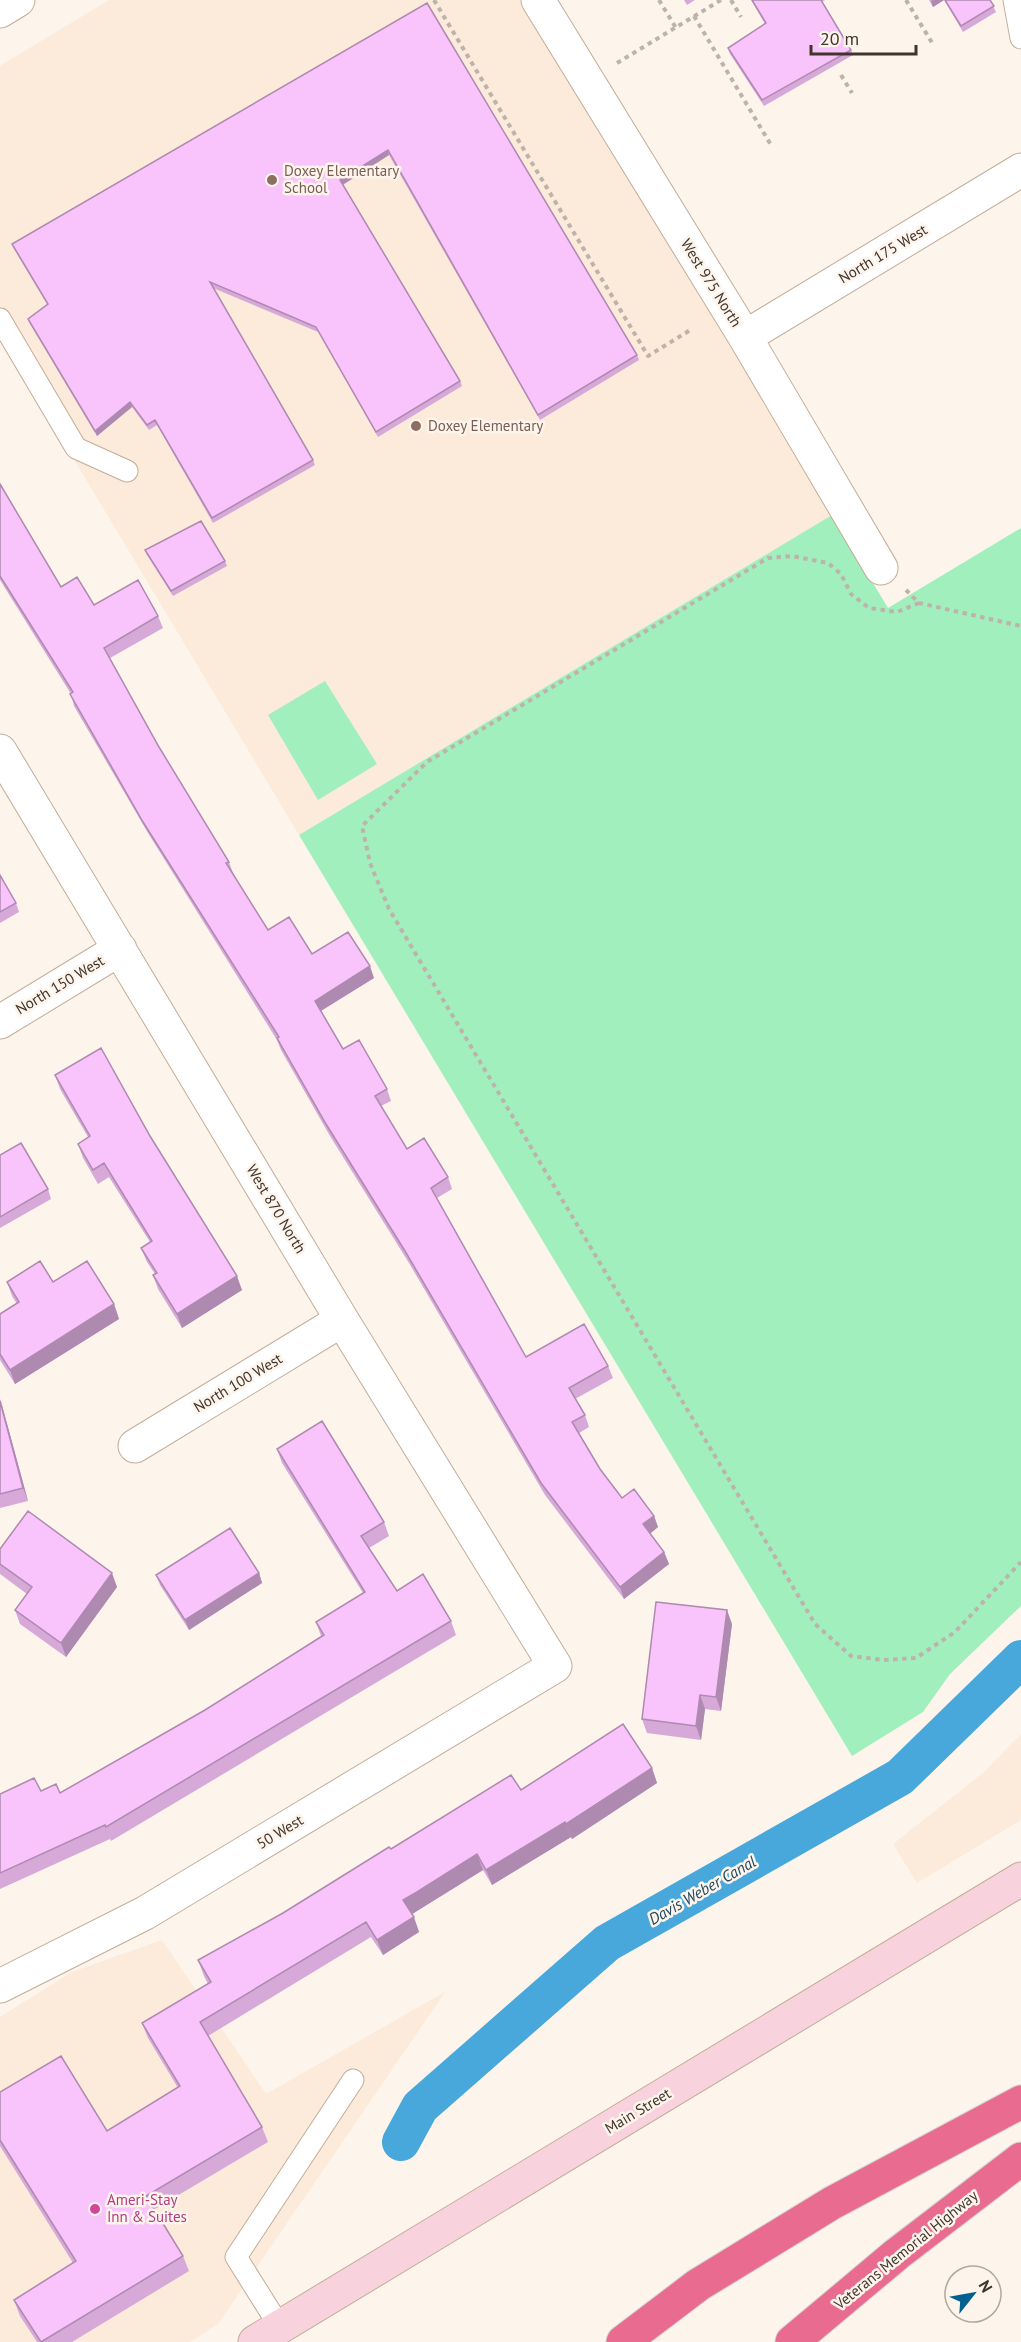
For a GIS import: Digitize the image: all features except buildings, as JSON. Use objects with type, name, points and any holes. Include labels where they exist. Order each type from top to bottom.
[{"type":"highway","points":[[623,2342],[698,2285],[832,2203],[1021,2102]]},
{"type":"highway","name":"Veterans Memorial Highway","points":[[792,2342],[897,2254],[1021,2159]]},
{"type":"main road","name":"Main Street","points":[[267,2335],[1021,1879]]},
{"type":"street","points":[[0,11],[18,0]]},
{"type":"street","name":"West 975 North","points":[[538,0],[745,337],[881,568]]},
{"type":"street","name":"North 175 West","points":[[745,337],[1021,171]]},
{"type":"street","name":"West 870 North","points":[[0,750],[342,1320],[555,1666]]},
{"type":"street","name":"North 150 West","points":[[0,1022],[120,949]]},
{"type":"street","name":"North 100 West","points":[[135,1446],[342,1320]]},
{"type":"street","name":"50 West","points":[[0,1986],[145,1913],[555,1666]]},
{"type":"lane","points":[[1014,0],[1021,38]]},
{"type":"lane","points":[[0,319],[76,448],[126,471]]},
{"type":"lane","points":[[267,2335],[236,2257],[353,2080]]},
{"type":"path","points":[[434,0],[648,356],[692,329]]},
{"type":"path","points":[[659,0],[676,28]]},
{"type":"path","points":[[612,67],[721,0]]},
{"type":"path","points":[[731,0],[741,17]]},
{"type":"path","points":[[906,0],[934,46]]},
{"type":"path","points":[[694,16],[771,145]]},
{"type":"path","points":[[841,75],[852,93]]},
{"type":"path","points":[[1021,626],[919,603],[897,612],[869,608],[851,594],[841,574],[828,563],[792,556],[768,558],[428,762],[392,794],[362,826],[370,863],[389,909],[815,1624],[851,1656],[884,1660],[916,1658],[955,1632],[1021,1562]]},
{"type":"shaded area","name":"Doxey Elementary","points":[[109,0],[520,0],[832,515],[299,835],[0,336],[0,66]]},
{"type":"shaded area","points":[[1021,1734],[1021,1820],[917,1883],[893,1844],[983,1773]]},
{"type":"shaded area","points":[[162,1940],[266,2094],[445,1992],[218,2324],[190,2342],[0,2342],[0,2017],[72,1972]]},
{"type":"green space","points":[[832,515],[888,608],[1021,528],[1021,1606],[950,1674],[923,1712],[852,1756],[299,835]]},
{"type":"green space","points":[[325,681],[377,764],[318,800],[268,715]]},
{"type":"waterway","name":"Davis Weber Canal","points":[[401,2142],[420,2107],[607,1943],[900,1777],[1021,1659]]},
{"type":"place","name":"Doxey Elementary School","points":[[272,180]]},
{"type":"place","name":"Doxey Elementary","points":[[416,426]]},
{"type":"place","name":"Ameri-Stay Inn & Suites","points":[[95,2209]]}]
